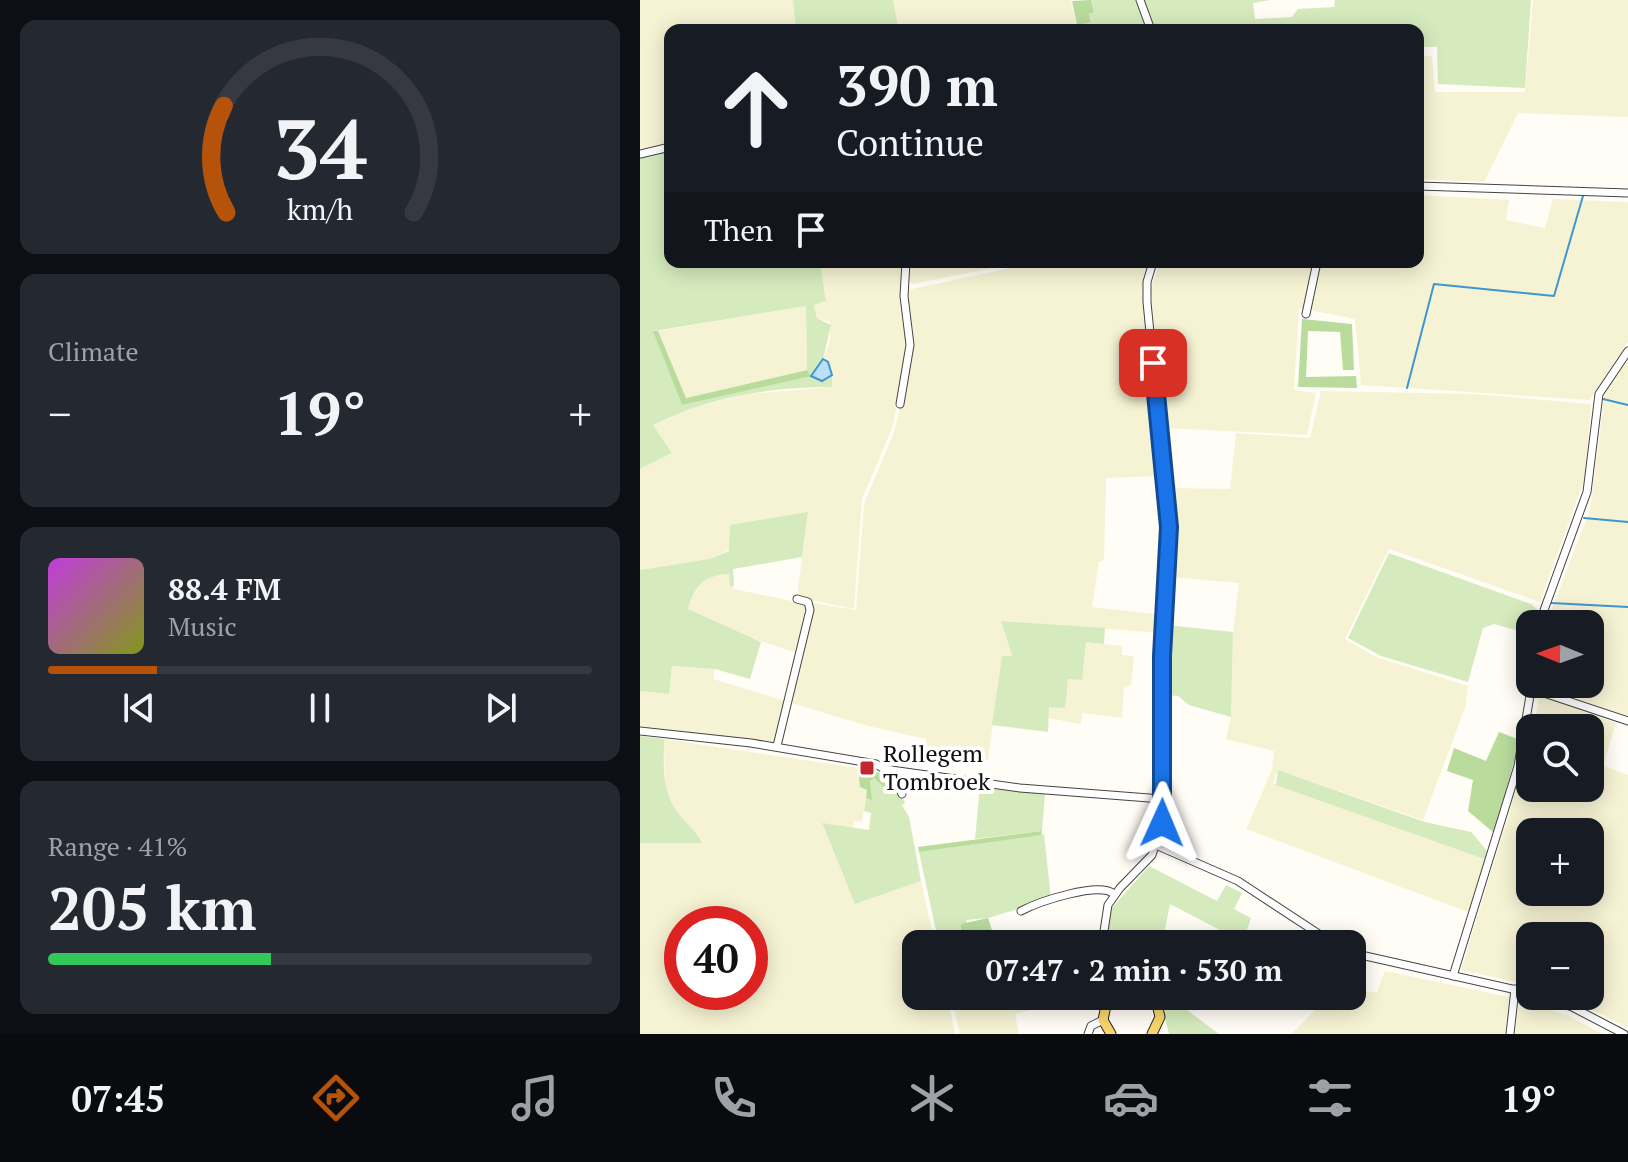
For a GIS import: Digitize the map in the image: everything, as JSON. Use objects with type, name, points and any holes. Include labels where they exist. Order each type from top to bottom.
[{"type":"main road","points":[[1105,1010],[1103,1020],[1109,1033]]},
{"type":"main road","points":[[1160,1010],[1160,1020],[1166,1033]]},
{"type":"main road","points":[[1152,1034],[1160,1020]]},
{"type":"street","points":[[1140,0],[1149,24]]},
{"type":"street","points":[[640,154],[664,148]]},
{"type":"street","points":[[1424,186],[1628,193]]},
{"type":"street","points":[[900,404],[910,345],[904,296],[906,268]]},
{"type":"street","points":[[1103,930],[1104,917],[1114,894],[1158,846],[1162,799],[1162,656],[1169,561],[1165,485],[1147,302],[1147,282],[1151,268]]},
{"type":"street","points":[[1306,314],[1316,268]]},
{"type":"street","points":[[1544,610],[1587,492],[1599,394],[1628,351]]},
{"type":"street","points":[[777,746],[810,610],[808,602],[797,599]]},
{"type":"street","points":[[1453,976],[1518,766],[1530,698]]},
{"type":"street","points":[[1565,698],[1628,721]]},
{"type":"street","points":[[640,731],[777,746],[787,750]]},
{"type":"street","points":[[738,742],[760,749],[787,750],[876,764],[891,770],[1034,789],[1162,799]]},
{"type":"street","points":[[891,770],[902,794]]},
{"type":"street","points":[[1158,846],[1238,881],[1313,930]]},
{"type":"street","points":[[1021,911],[1092,889],[1106,888],[1114,894]]},
{"type":"street","points":[[1366,956],[1515,989],[1510,1034]]},
{"type":"street","points":[[1578,1010],[1624,1034]]},
{"type":"street","points":[[1088,1034],[1092,1024],[1103,1020]]},
{"type":"shaded area","points":[[640,0],[793,0],[795,24],[664,24],[664,146],[640,152]]},
{"type":"shaded area","points":[[893,0],[1071,0],[1076,24],[898,24]]},
{"type":"shaded area","points":[[1533,0],[1628,0],[1628,117],[1518,113],[1484,182],[1424,179],[1424,56],[1432,56],[1435,92],[1525,92]]},
{"type":"shaded area","points":[[1424,195],[1509,200],[1506,220],[1545,228],[1553,199],[1628,202],[1628,342],[1590,400],[1361,385],[1355,319],[1299,308],[1294,390],[1316,393],[1307,435],[1163,428],[1151,288],[1158,268],[1424,268]]},
{"type":"shaded area","points":[[821,268],[904,268],[908,344],[893,426],[862,499],[854,609],[797,597],[808,513],[709,559],[640,570],[640,469],[672,453],[653,425],[684,410],[747,394],[832,387],[828,362],[823,359],[830,341],[830,322],[817,318],[814,304],[826,301]]},
{"type":"shaded area","points":[[907,268],[991,268],[913,284],[908,279]]},
{"type":"shaded area","points":[[1011,268],[1149,268],[1144,290],[1160,476],[1106,478],[1104,560],[1099,562],[1092,607],[1163,615],[1162,633],[1001,621],[1012,657],[1002,656],[988,760],[925,747],[926,739],[868,726],[788,702],[813,603],[856,610],[864,504],[894,432],[909,371],[912,346],[907,290]]},
{"type":"shaded area","points":[[806,306],[807,370],[686,398],[658,331]]},
{"type":"shaded area","points":[[1628,360],[1628,716],[1576,698],[1604,698],[1604,610],[1551,610],[1590,510],[1605,390]]},
{"type":"shaded area","points":[[1321,391],[1474,394],[1591,404],[1585,478],[1540,602],[1389,549],[1345,639],[1376,657],[1468,686],[1465,708],[1423,820],[1278,770],[1273,783],[1487,860],[1468,912],[1246,829],[1272,770],[1274,751],[1226,739],[1231,717],[1233,632],[1239,583],[1171,577],[1169,488],[1230,489],[1236,433],[1310,438]]},
{"type":"shaded area","points":[[714,574],[729,574],[734,589],[806,604],[797,653],[727,630],[687,609],[697,585]]},
{"type":"shaded area","points":[[1086,642],[1122,646],[1122,655],[1134,656],[1131,685],[1124,688],[1122,718],[1082,713],[1081,724],[1048,718],[1049,707]]},
{"type":"shaded area","points":[[672,666],[715,669],[713,679],[785,701],[774,743],[640,726],[640,691],[669,694]]},
{"type":"shaded area","points":[[1539,698],[1547,698],[1591,714],[1536,714]]},
{"type":"shaded area","points":[[1604,719],[1616,723],[1604,763]]},
{"type":"shaded area","points":[[664,739],[858,768],[857,776],[867,790],[862,822],[854,821],[853,828],[822,824],[855,904],[921,881],[932,930],[902,930],[902,1010],[950,1010],[955,1034],[640,1034],[640,843],[701,843],[675,810],[665,789]]},
{"type":"shaded area","points":[[1604,766],[1628,775],[1628,1028],[1593,1010],[1604,1010],[1604,922],[1516,922],[1516,982],[1461,970],[1516,790],[1516,802],[1604,802]]},
{"type":"shaded area","points":[[1385,971],[1509,997],[1505,1034],[1292,1034],[1315,1010],[1366,1010],[1366,992],[1377,992]]},
{"type":"shaded area","points":[[954,1010],[1030,1010],[1015,1014],[1019,1034],[960,1034]]},
{"type":"shaded area","points":[[1518,1010],[1549,1010],[1569,1016],[1603,1034],[1515,1034]]},
{"type":"green space","points":[[793,0],[893,0],[898,24],[795,24]]},
{"type":"green space","points":[[1091,0],[1136,0],[1146,24],[1080,24],[1091,21],[1089,13],[1094,12]]},
{"type":"green space","points":[[1091,0],[1094,12],[1089,14],[1091,22],[1077,24],[1072,1]]},
{"type":"green space","points":[[1141,0],[1270,0],[1253,3],[1255,19],[1292,17],[1298,9],[1334,7],[1335,0],[1531,0],[1525,88],[1438,84],[1437,47],[1424,47],[1424,24],[1150,24]]},
{"type":"green space","points":[[664,150],[664,268],[821,268],[826,301],[814,305],[817,318],[831,325],[823,359],[811,376],[827,380],[832,375],[832,387],[786,389],[740,396],[674,415],[653,425],[672,453],[640,469],[640,156]],"holes":[[[806,306],[807,370],[810,375],[682,405],[654,331]]]},
{"type":"green space","points":[[1302,319],[1352,324],[1354,370],[1343,370],[1340,332],[1308,331],[1306,377],[1356,376],[1357,388],[1298,387]]},
{"type":"green space","points":[[653,331],[658,331],[686,398],[807,370],[811,376],[682,405]]},
{"type":"green space","points":[[808,512],[802,557],[733,569],[734,586],[730,586],[729,574],[707,579],[697,588],[690,601],[688,609],[761,642],[750,679],[715,669],[672,666],[669,694],[640,691],[640,570],[709,559],[729,551],[730,525]]},
{"type":"green space","points":[[1389,553],[1531,604],[1538,610],[1516,610],[1516,630],[1494,624],[1483,628],[1468,682],[1381,656],[1348,638]]},
{"type":"green space","points":[[1001,621],[1105,628],[1104,644],[1086,642],[1082,680],[1068,679],[1065,708],[1049,707],[1048,732],[992,725],[1002,656],[1012,656]]},
{"type":"green space","points":[[1166,625],[1233,632],[1231,717],[1189,705],[1178,696],[1165,695]]},
{"type":"green space","points":[[1499,732],[1516,738],[1516,754],[1494,833],[1468,811],[1473,780],[1447,771],[1454,748],[1486,761]]},
{"type":"green space","points":[[640,736],[664,739],[665,778],[669,796],[678,813],[702,843],[640,843]]},
{"type":"green space","points":[[858,768],[881,773],[894,791],[891,793],[874,778],[870,781],[872,800],[866,798],[867,790],[860,787]]},
{"type":"green space","points":[[1278,770],[1425,822],[1471,832],[1489,853],[1487,860],[1276,785]]},
{"type":"green space","points":[[874,777],[891,793],[901,793],[905,803],[902,805],[909,817],[921,881],[855,904],[822,823],[869,830],[871,813],[864,811],[866,798],[871,800],[870,781]]},
{"type":"green space","points":[[980,785],[1045,794],[1042,831],[975,839]]},
{"type":"green space","points":[[1042,831],[1041,835],[919,852],[918,847]]},
{"type":"green space","points":[[1044,834],[1051,899],[988,918],[966,920],[968,930],[936,930],[919,852]]},
{"type":"green space","points":[[1149,866],[1217,901],[1226,885],[1242,893],[1234,909],[1251,918],[1247,930],[1220,930],[1170,904],[1165,930],[1108,930],[1112,908]]},
{"type":"green space","points":[[988,918],[992,930],[961,930],[961,924]]},
{"type":"green space","points":[[1163,1010],[1187,1010],[1219,1034],[1169,1034]]},
{"type":"water","points":[[823,359],[828,362],[832,375],[822,381],[811,376]]},
{"type":"waterway","points":[[1407,388],[1434,284],[1554,296],[1583,196]]},
{"type":"waterway","points":[[1603,399],[1628,405]]},
{"type":"waterway","points":[[1584,518],[1628,522]]},
{"type":"waterway","points":[[1551,603],[1628,607]]},
{"type":"place","name":"Rollegem Tombroek","points":[[867,768]]},
{"type":"route","points":[[1153,363],[1169,527],[1169,574],[1162,656],[1162,823]]}]
